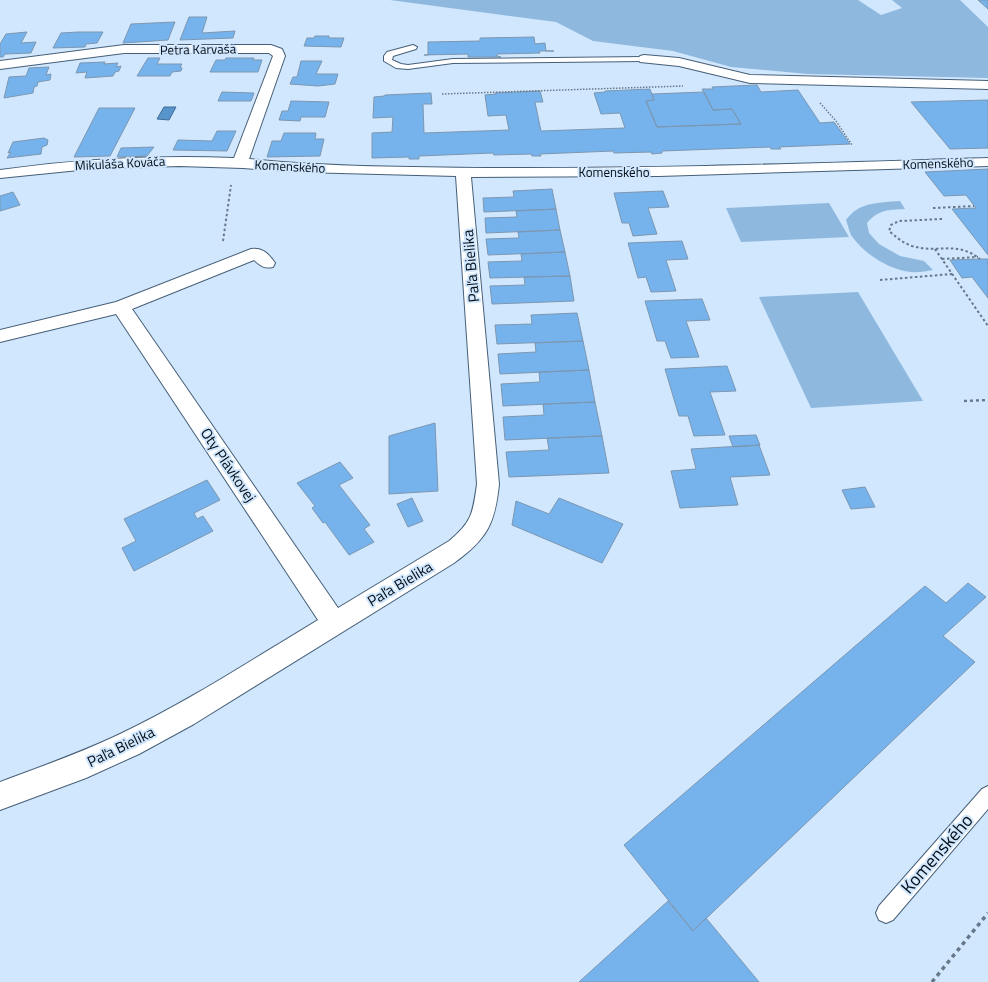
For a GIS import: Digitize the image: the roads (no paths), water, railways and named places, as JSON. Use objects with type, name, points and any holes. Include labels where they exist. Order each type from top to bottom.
[{"type":"street","name":"Petra Karvaša","points":[[0,65],[124,50],[271,49],[278,52],[279,56],[233,163]]},
{"type":"street","points":[[644,58],[679,62],[750,79],[988,85]]},
{"type":"street","name":"Mikuláša Kováča","points":[[0,174],[111,163],[164,161],[233,163]]},
{"type":"street","name":"Komenského","points":[[233,163],[276,166],[463,172],[723,171],[988,162]]},
{"type":"street","name":"Paľa Bielika","points":[[0,796],[76,768],[129,744],[184,715],[446,556],[465,542],[480,524],[485,509],[488,484],[463,172]]},
{"type":"street","points":[[0,336],[121,307],[210,270],[257,253],[267,263]]},
{"type":"street","name":"Oty Plávkovej","points":[[121,307],[335,624]]},
{"type":"lane","points":[[413,47],[390,54],[388,56],[388,61],[399,66],[408,67],[453,61],[644,58]]},
{"type":"lane","name":"Komenského","points":[[886,913],[988,795]]}]
